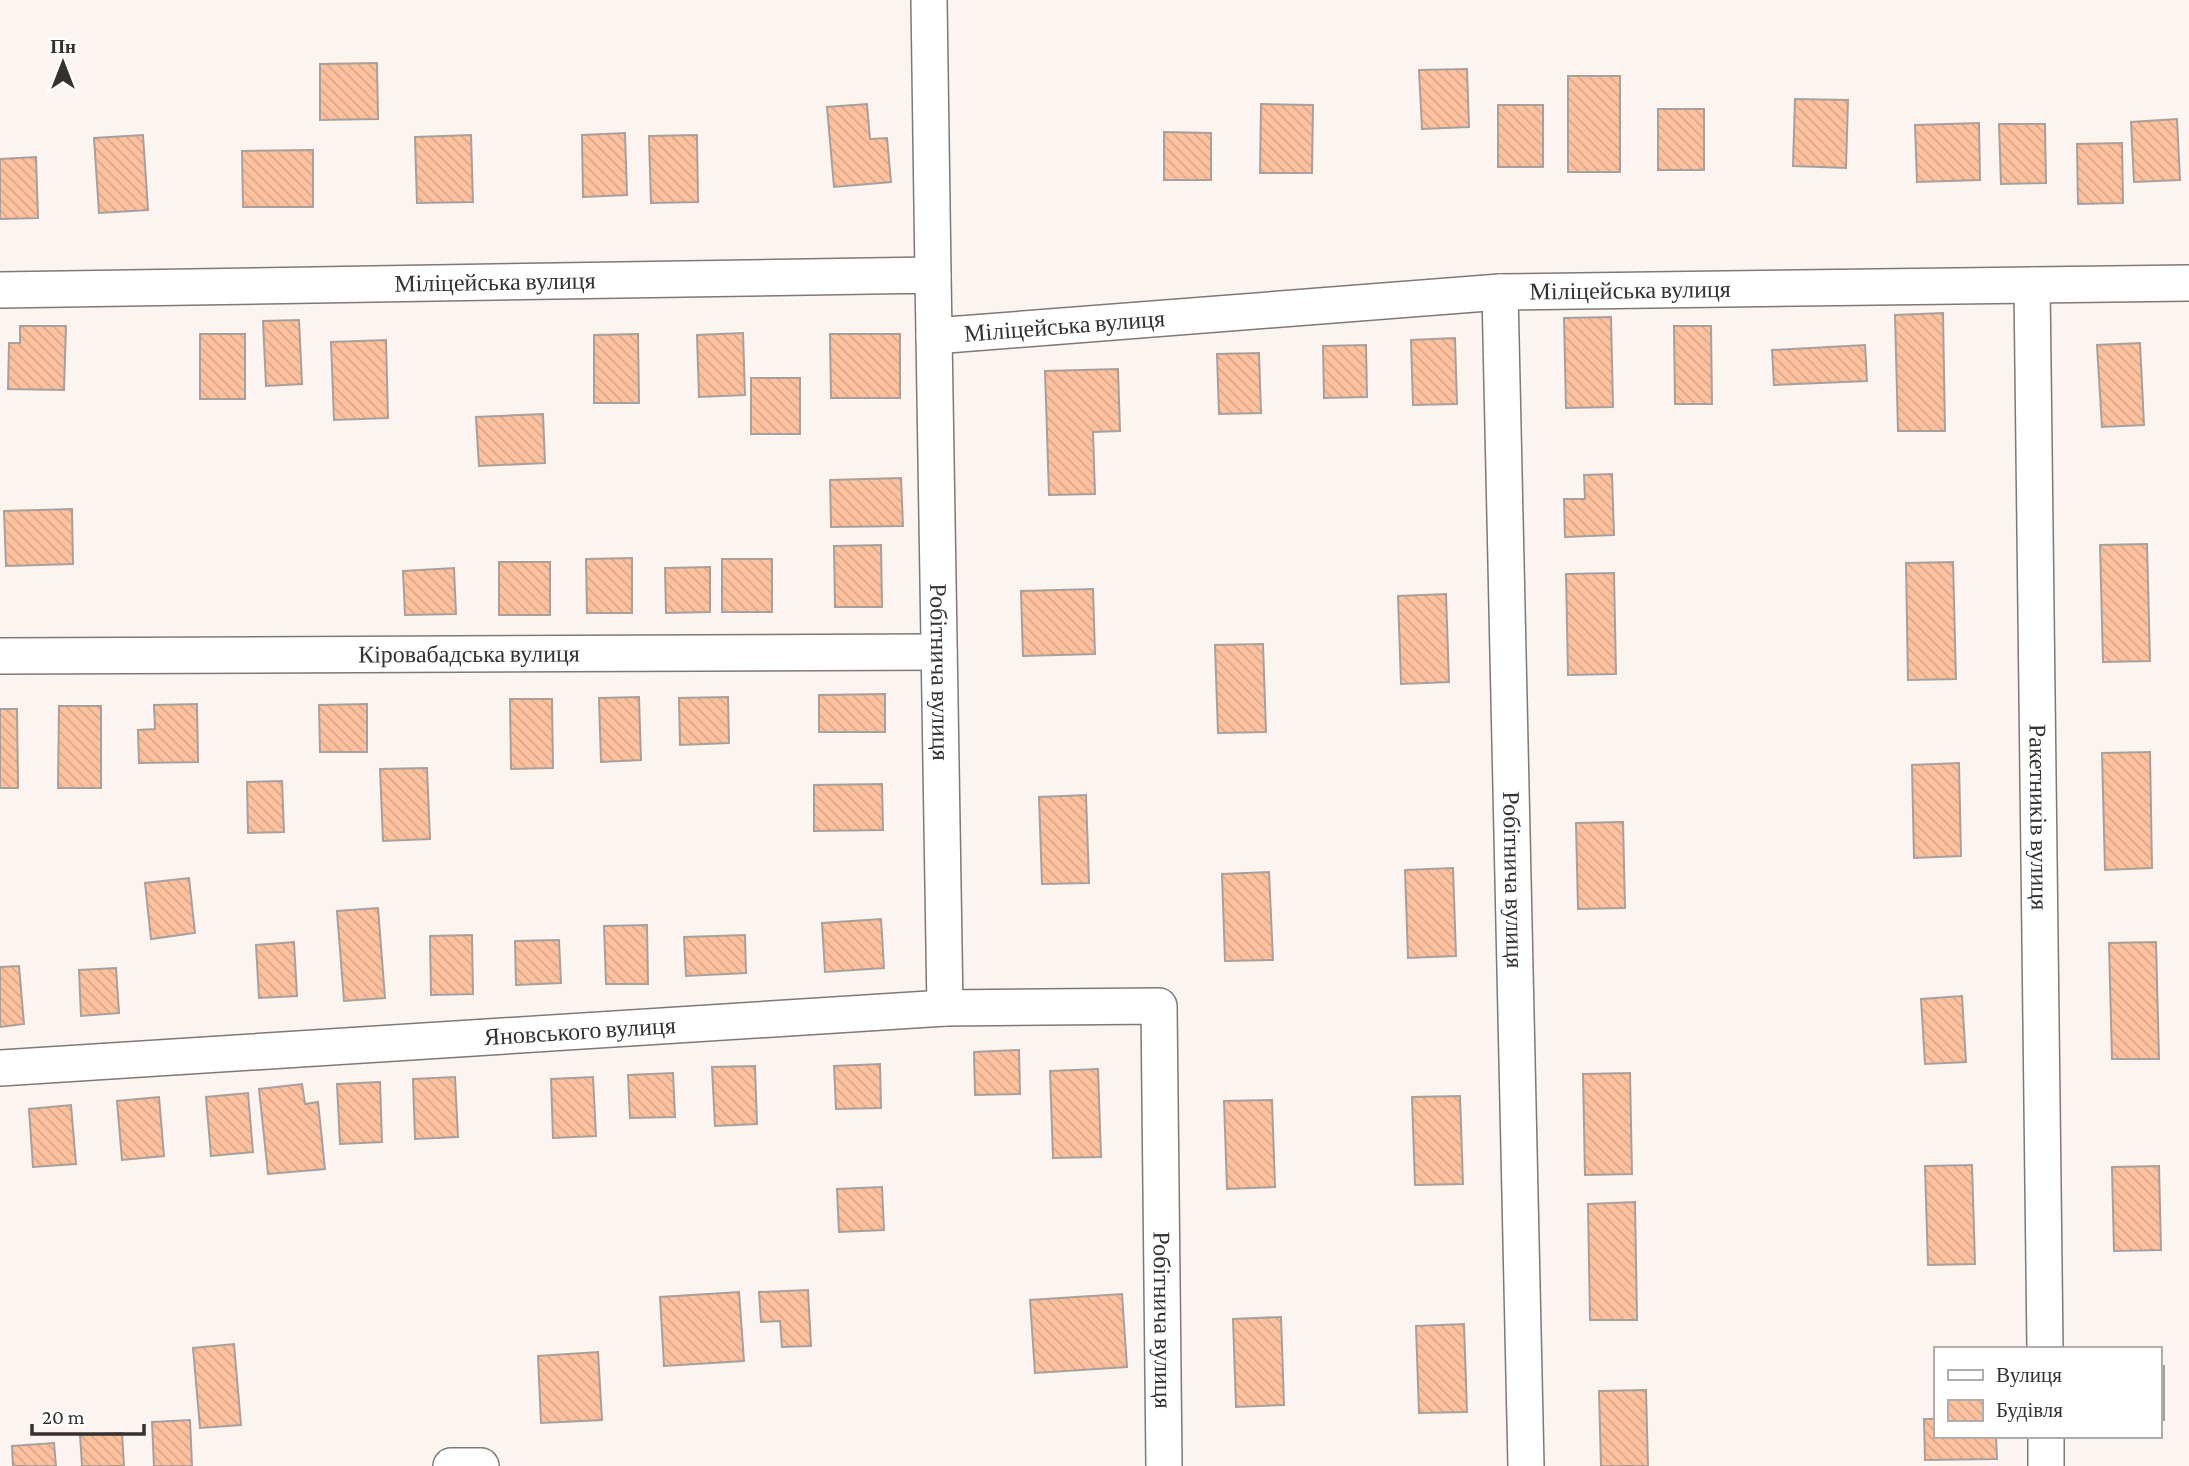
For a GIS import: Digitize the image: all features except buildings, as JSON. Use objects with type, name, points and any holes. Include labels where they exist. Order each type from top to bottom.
[{"type":"street","points":[[929,0],[933,275]]},
{"type":"street","name":"Міліцейська вулиця","points":[[0,290],[933,275],[934,336],[1500,292],[2189,283]]},
{"type":"street","name":"Ракетників вулиця","points":[[2032,285],[2045,1347]]},
{"type":"street","name":"Робітнича вулиця","points":[[1500,292],[1526,1466]]},
{"type":"street","name":"Робітнича вулиця","points":[[934,336],[945,1008]]},
{"type":"street","name":"Кіровабадська вулиця","points":[[0,656],[939,652]]},
{"type":"street","name":"Робітнича вулиця","points":[[1159,1006],[1164,1466]]},
{"type":"street","name":"Яновського вулиця","points":[[0,1068],[945,1008],[1159,1006]]},
{"type":"street","points":[[2046,1438],[2046,1466]]},
{"type":"street","points":[[451,1466],[481,1466]]}]
